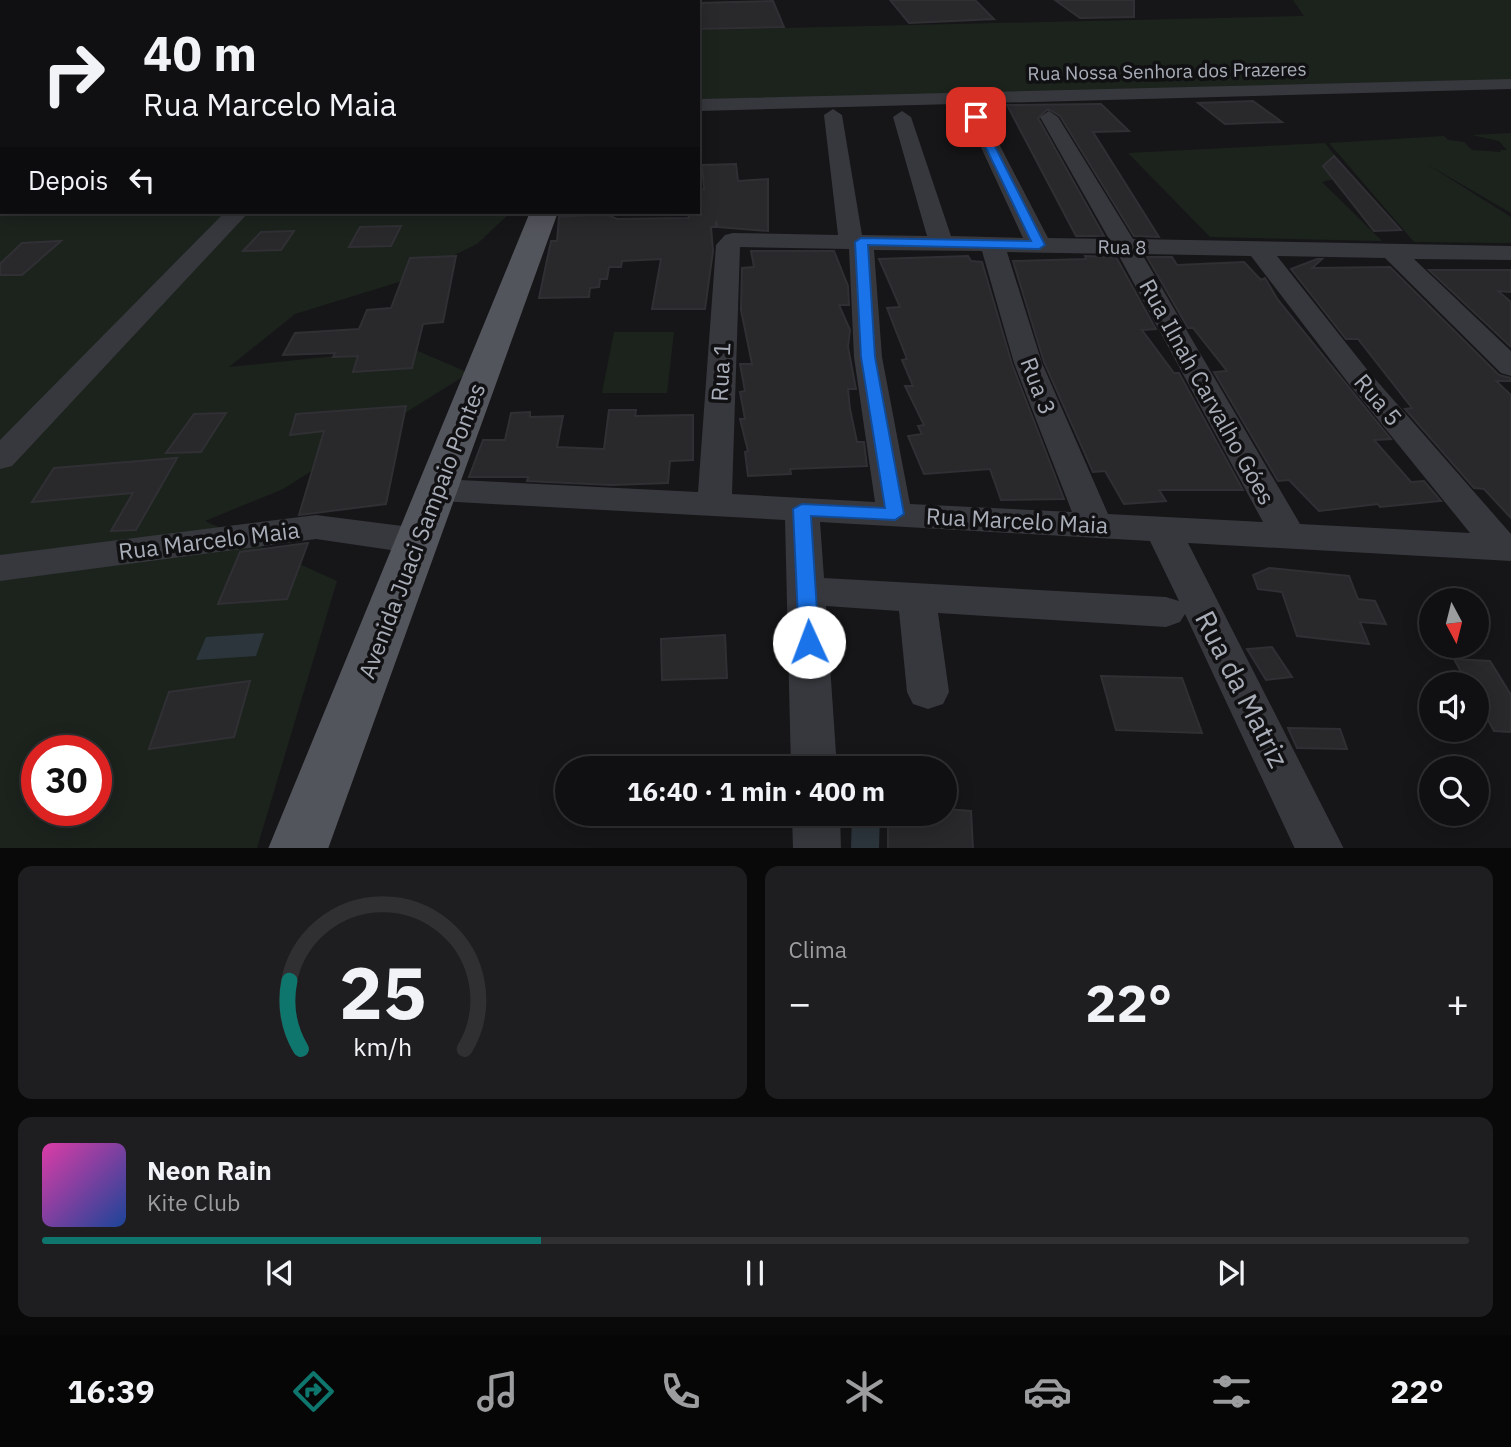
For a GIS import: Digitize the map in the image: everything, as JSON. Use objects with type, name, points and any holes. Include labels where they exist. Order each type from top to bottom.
[{"type":"main road","name":"Avenida Juaci Sampaio Pontes","points":[[298,848],[439,490],[543,214]]},
{"type":"street","name":"Rua Nossa Senhora dos Prazeres","points":[[700,104],[1511,84]]},
{"type":"street","points":[[834,115],[856,242],[868,357],[895,514]]},
{"type":"street","points":[[902,117],[941,243]]},
{"type":"street","points":[[976,117],[1039,245]]},
{"type":"street","name":"Rua Ilnah Carvalho Góes","points":[[1049,117],[1126,247],[1289,536]]},
{"type":"street","points":[[0,459],[236,214]]},
{"type":"street","name":"Rua 8","points":[[733,240],[1511,253]]},
{"type":"street","name":"Rua 1","points":[[714,506],[728,245],[733,240]]},
{"type":"street","name":"Rua 3","points":[[992,244],[1028,363],[1095,525]]},
{"type":"street","name":"Rua 5","points":[[1258,248],[1359,378],[1507,547]]},
{"type":"street","points":[[1392,251],[1511,367]]},
{"type":"street","name":"Rua Marcelo Maia","points":[[439,490],[1507,547]]},
{"type":"street","points":[[802,509],[814,756]]},
{"type":"street","name":"Rua Marcelo Maia","points":[[0,568],[316,527],[418,541]]},
{"type":"street","name":"Rua da Matriz","points":[[1163,530],[1320,848]]},
{"type":"street","points":[[807,591],[1166,612]]},
{"type":"street","points":[[917,597],[928,692]]},
{"type":"street","points":[[816,826],[817,848]]},
{"type":"shaded area","points":[[1293,0],[1511,0],[1511,83],[700,104],[700,30],[1304,16]]},
{"type":"shaded area","points":[[1511,133],[1511,213],[1425,163],[1511,217],[1511,243],[1414,242],[1329,143],[1444,136],[1448,140],[1464,142],[1472,150],[1501,152],[1500,150],[1507,150],[1499,141],[1472,135]]},
{"type":"shaded area","points":[[1325,143],[1350,175],[1322,182],[1382,241],[1210,237],[1128,153]]},
{"type":"shaded area","points":[[0,214],[509,214],[477,244],[399,282],[295,314],[229,367],[411,348],[469,373],[283,489],[205,521],[337,581],[257,848],[0,848]]},
{"type":"shaded area","points":[[614,332],[674,332],[667,393],[602,393]]},
{"type":"shaded area","points":[[264,633],[256,656],[196,660],[206,637]]},
{"type":"shaded area","points":[[852,826],[880,826],[879,848],[851,848]]},
{"type":"building","points":[[890,0],[975,0],[994,19],[909,23]]},
{"type":"building","points":[[1055,0],[1134,0],[1134,17],[1080,18]]},
{"type":"building","points":[[773,1],[784,27],[700,29],[700,3]]},
{"type":"building","points":[[1253,101],[1282,122],[1225,124],[1198,103]]},
{"type":"building","points":[[1101,104],[1129,131],[1093,132],[1159,237],[1134,236],[1060,116],[1048,109],[1038,118],[1104,236],[1076,236],[1007,105]]},
{"type":"building","points":[[1334,156],[1401,230],[1374,231],[1323,166]]},
{"type":"building","points":[[736,164],[738,181],[768,179],[768,231],[718,227],[716,221],[716,227],[711,227],[713,251],[705,309],[652,309],[661,259],[622,261],[621,267],[609,267],[607,279],[600,279],[599,287],[590,288],[589,297],[539,298],[551,241],[557,241],[559,217],[606,214],[617,219],[689,218],[688,214],[700,214],[700,190],[704,189],[702,165]]},
{"type":"building","points":[[401,226],[391,246],[349,247],[360,227]]},
{"type":"building","points":[[294,231],[281,250],[243,251],[261,232]]},
{"type":"building","points":[[61,241],[22,275],[0,275],[0,264],[22,243]]},
{"type":"building","points":[[751,251],[834,251],[848,286],[849,305],[839,305],[850,330],[848,347],[856,389],[848,389],[850,409],[857,442],[864,442],[867,466],[790,469],[791,474],[748,476],[745,452],[748,451],[740,419],[745,419],[740,392],[745,391],[740,364],[752,364],[741,310],[742,268],[754,267]]},
{"type":"building","points":[[456,256],[443,322],[423,324],[412,368],[353,372],[358,356],[333,357],[335,353],[283,355],[295,333],[359,329],[367,310],[391,308],[410,258]]},
{"type":"building","points":[[968,256],[971,261],[982,262],[1012,364],[1064,499],[1001,500],[990,469],[924,474],[908,436],[922,434],[918,426],[924,425],[905,386],[913,386],[902,360],[907,359],[887,308],[900,307],[879,259]]},
{"type":"building","points":[[1085,256],[1116,257],[1156,329],[1142,330],[1174,373],[1179,373],[1243,490],[1159,490],[1166,501],[1124,504],[1105,471],[1093,472],[1044,362],[1013,261],[1086,259]]},
{"type":"building","points":[[1147,257],[1172,257],[1177,265],[1244,262],[1261,280],[1265,278],[1278,300],[1391,439],[1374,440],[1411,482],[1424,481],[1441,501],[1380,507],[1378,504],[1319,511],[1289,480],[1278,481],[1214,372],[1227,371],[1193,328],[1188,328]]},
{"type":"building","points":[[1322,259],[1312,268],[1390,267],[1499,375],[1511,378],[1511,381],[1496,381],[1511,395],[1511,518],[1484,489],[1474,488],[1405,409],[1412,408],[1358,339],[1346,339],[1291,269]]},
{"type":"building","points":[[1429,270],[1511,270],[1511,292],[1498,291],[1511,302],[1511,347]]},
{"type":"building","points":[[406,406],[386,504],[299,515],[324,431],[290,435],[296,414]]},
{"type":"building","points":[[609,410],[636,410],[635,416],[693,415],[693,460],[670,461],[668,483],[611,485],[527,481],[528,477],[469,477],[483,440],[505,440],[511,413],[530,412],[530,417],[563,416],[557,447],[604,449]]},
{"type":"building","points":[[226,413],[201,452],[166,453],[194,414]]},
{"type":"building","points":[[177,458],[136,530],[111,531],[133,493],[32,502],[54,468]]},
{"type":"building","points":[[308,543],[287,599],[218,604],[240,552]]},
{"type":"building","points":[[1269,568],[1349,576],[1358,599],[1375,601],[1386,624],[1360,622],[1369,644],[1297,636],[1282,592],[1258,589],[1253,575]]},
{"type":"building","points":[[725,635],[727,678],[662,680],[661,639]]},
{"type":"building","points":[[1272,647],[1292,677],[1266,680],[1247,649]]},
{"type":"building","points":[[1454,659],[1490,661],[1511,695],[1511,732],[1494,731],[1489,722],[1489,672],[1461,672]]},
{"type":"building","points":[[1101,676],[1182,678],[1202,733],[1116,730]]},
{"type":"building","points":[[250,681],[234,737],[149,749],[169,692]]},
{"type":"building","points":[[1288,728],[1340,729],[1347,749],[1297,748]]},
{"type":"building","points":[[957,810],[971,811],[973,848],[888,848],[888,826],[957,826]]},
{"type":"route","points":[[809,642],[802,509],[895,514],[868,357],[861,242],[1039,245],[976,117]]}]
